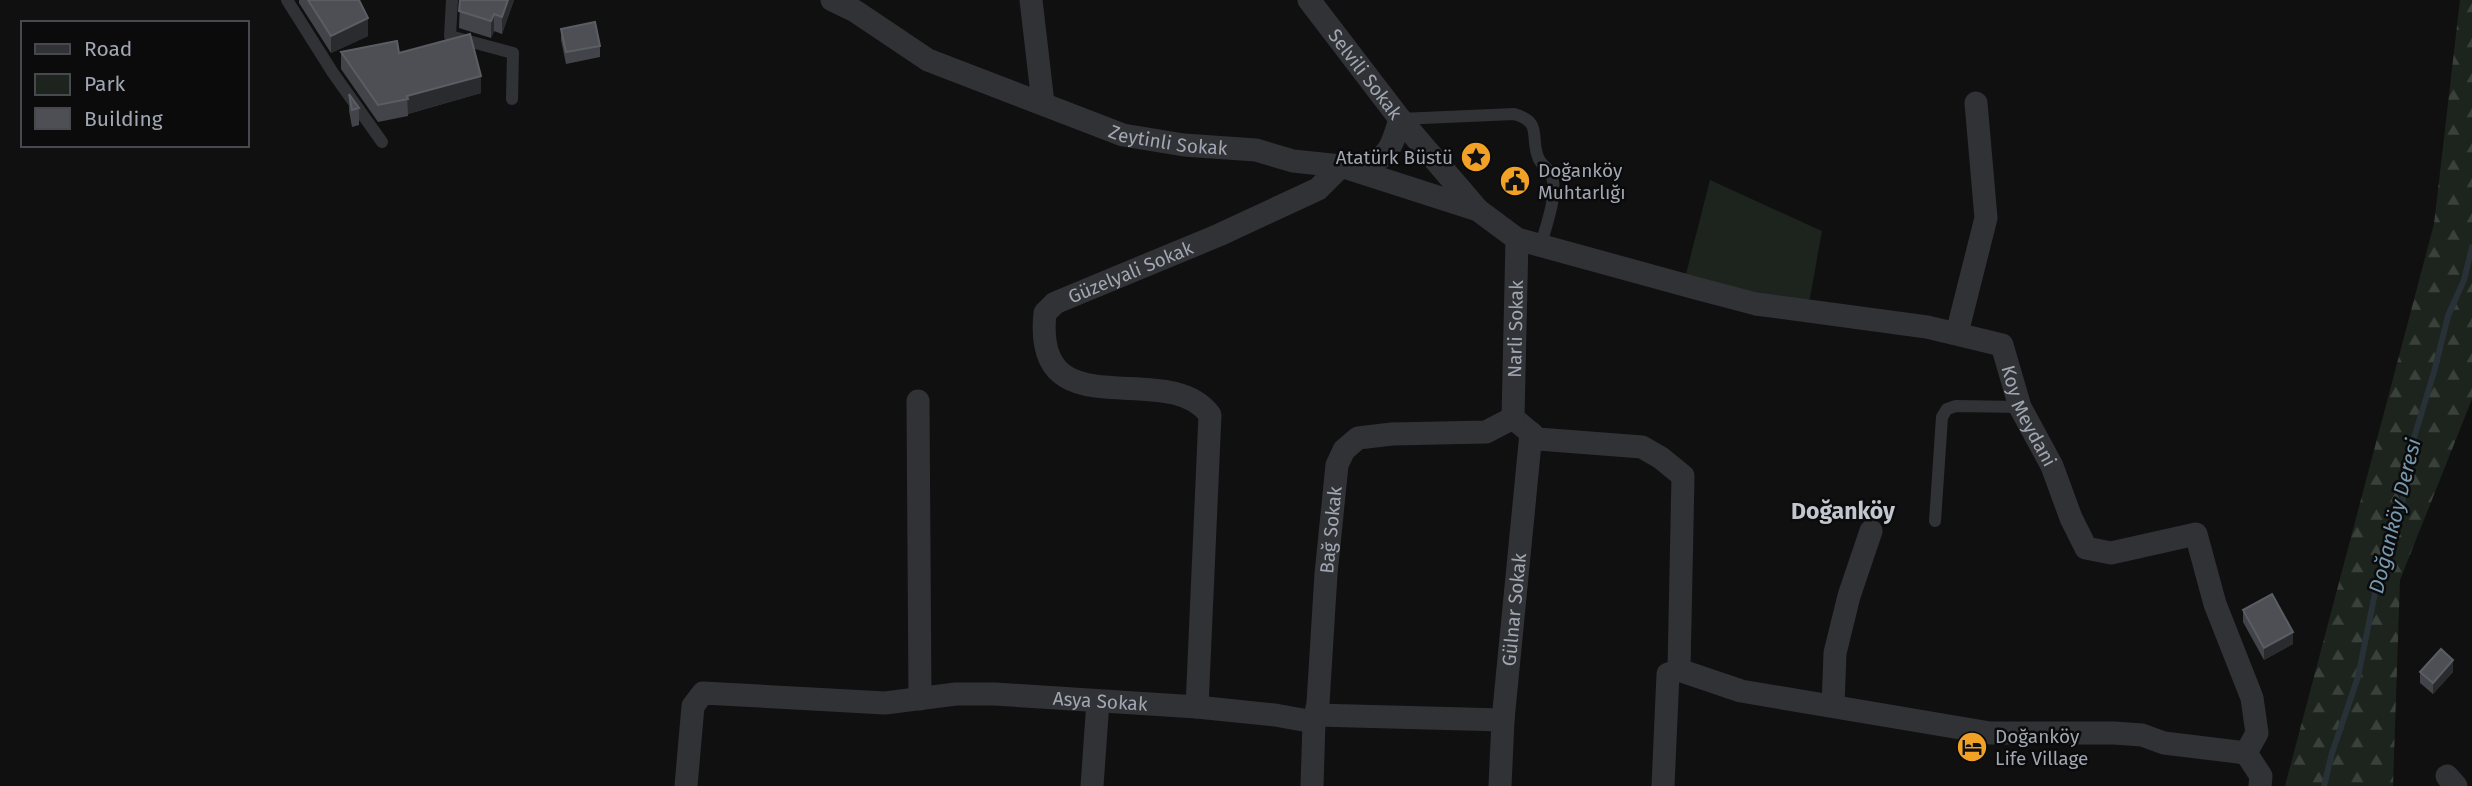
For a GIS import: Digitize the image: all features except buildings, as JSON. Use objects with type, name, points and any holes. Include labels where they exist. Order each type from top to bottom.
[{"type":"street","name":"Zeytinli Sokak","points":[[832,0],[855,11],[928,60],[1123,135],[1184,145],[1256,150],[1293,161],[1341,166],[1478,210],[1517,239]]},
{"type":"street","points":[[1031,0],[1043,103]]},
{"type":"street","name":"Selvili Sokak","points":[[1309,0],[1400,119],[1478,210]]},
{"type":"street","points":[[1957,333],[1986,218],[1976,103]]},
{"type":"street","points":[[1341,166],[1374,163],[1392,146],[1400,119]]},
{"type":"street","name":"Güzelyali Sokak","points":[[1197,707],[1210,415],[1202,403],[1191,397],[1151,390],[1103,388],[1080,383],[1060,372],[1050,360],[1045,346],[1045,313],[1055,303],[1219,235],[1318,189],[1341,166]]},
{"type":"street","name":"Koy Meydani","points":[[1517,239],[1756,304],[1927,327],[2002,345],[2020,407],[2052,466],[2071,518],[2086,548],[2111,553],[2196,534],[2215,604],[2252,698],[2257,733],[2246,753]]},
{"type":"street","name":"Narli Sokak","points":[[1513,418],[1517,239]]},
{"type":"street","points":[[918,401],[920,699]]},
{"type":"street","points":[[1513,418],[1538,439],[1642,447],[1684,476],[1679,670]]},
{"type":"street","name":"Bağ Sokak","points":[[1312,786],[1315,719],[1337,465],[1344,450],[1359,438],[1486,432],[1513,418]]},
{"type":"street","name":"Gülnar Sokak","points":[[1500,786],[1503,720],[1531,433]]},
{"type":"street","points":[[1833,705],[1835,653],[1849,596],[1871,531]]},
{"type":"street","points":[[1663,786],[1668,674],[1679,670],[1741,691],[1990,733],[2142,735],[2164,743],[2246,753],[2261,776],[2260,786]]},
{"type":"street","name":"Asya Sokak","points":[[686,786],[694,706],[703,692],[885,703],[956,694],[982,694],[1197,707],[1315,719],[1503,720]]},
{"type":"street","points":[[1092,786],[1098,701]]},
{"type":"lane","points":[[286,0],[382,142]]},
{"type":"lane","points":[[452,0],[450,36],[513,53],[512,99]]},
{"type":"lane","points":[[1400,119],[1514,114],[1523,116],[1532,123],[1538,159],[1550,171],[1553,182],[1550,215],[1541,244]]},
{"type":"lane","points":[[1935,521],[1942,417],[1947,409],[1956,406],[2020,407]]},
{"type":"green space","points":[[2460,0],[2472,0],[2472,399],[2400,580],[2393,786],[2285,786],[2434,224]]},
{"type":"green space","points":[[1710,180],[1822,231],[1810,298],[1802,306],[1685,278]]},
{"type":"waterway","name":"Doğanköy Deresi","points":[[2324,786],[2332,753],[2358,677],[2375,593],[2402,505],[2410,451],[2448,316],[2464,280],[2472,247]]},
{"type":"place","name":"Atatürk Büstü","points":[[1476,157]]},
{"type":"place","name":"Doğanköy Muhtarlığı","points":[[1515,181]]},
{"type":"place","name":"Doğanköy Life Village","points":[[1972,747]]},
{"type":"district","name":"Doğanköy","points":[[1843,511]]}]
